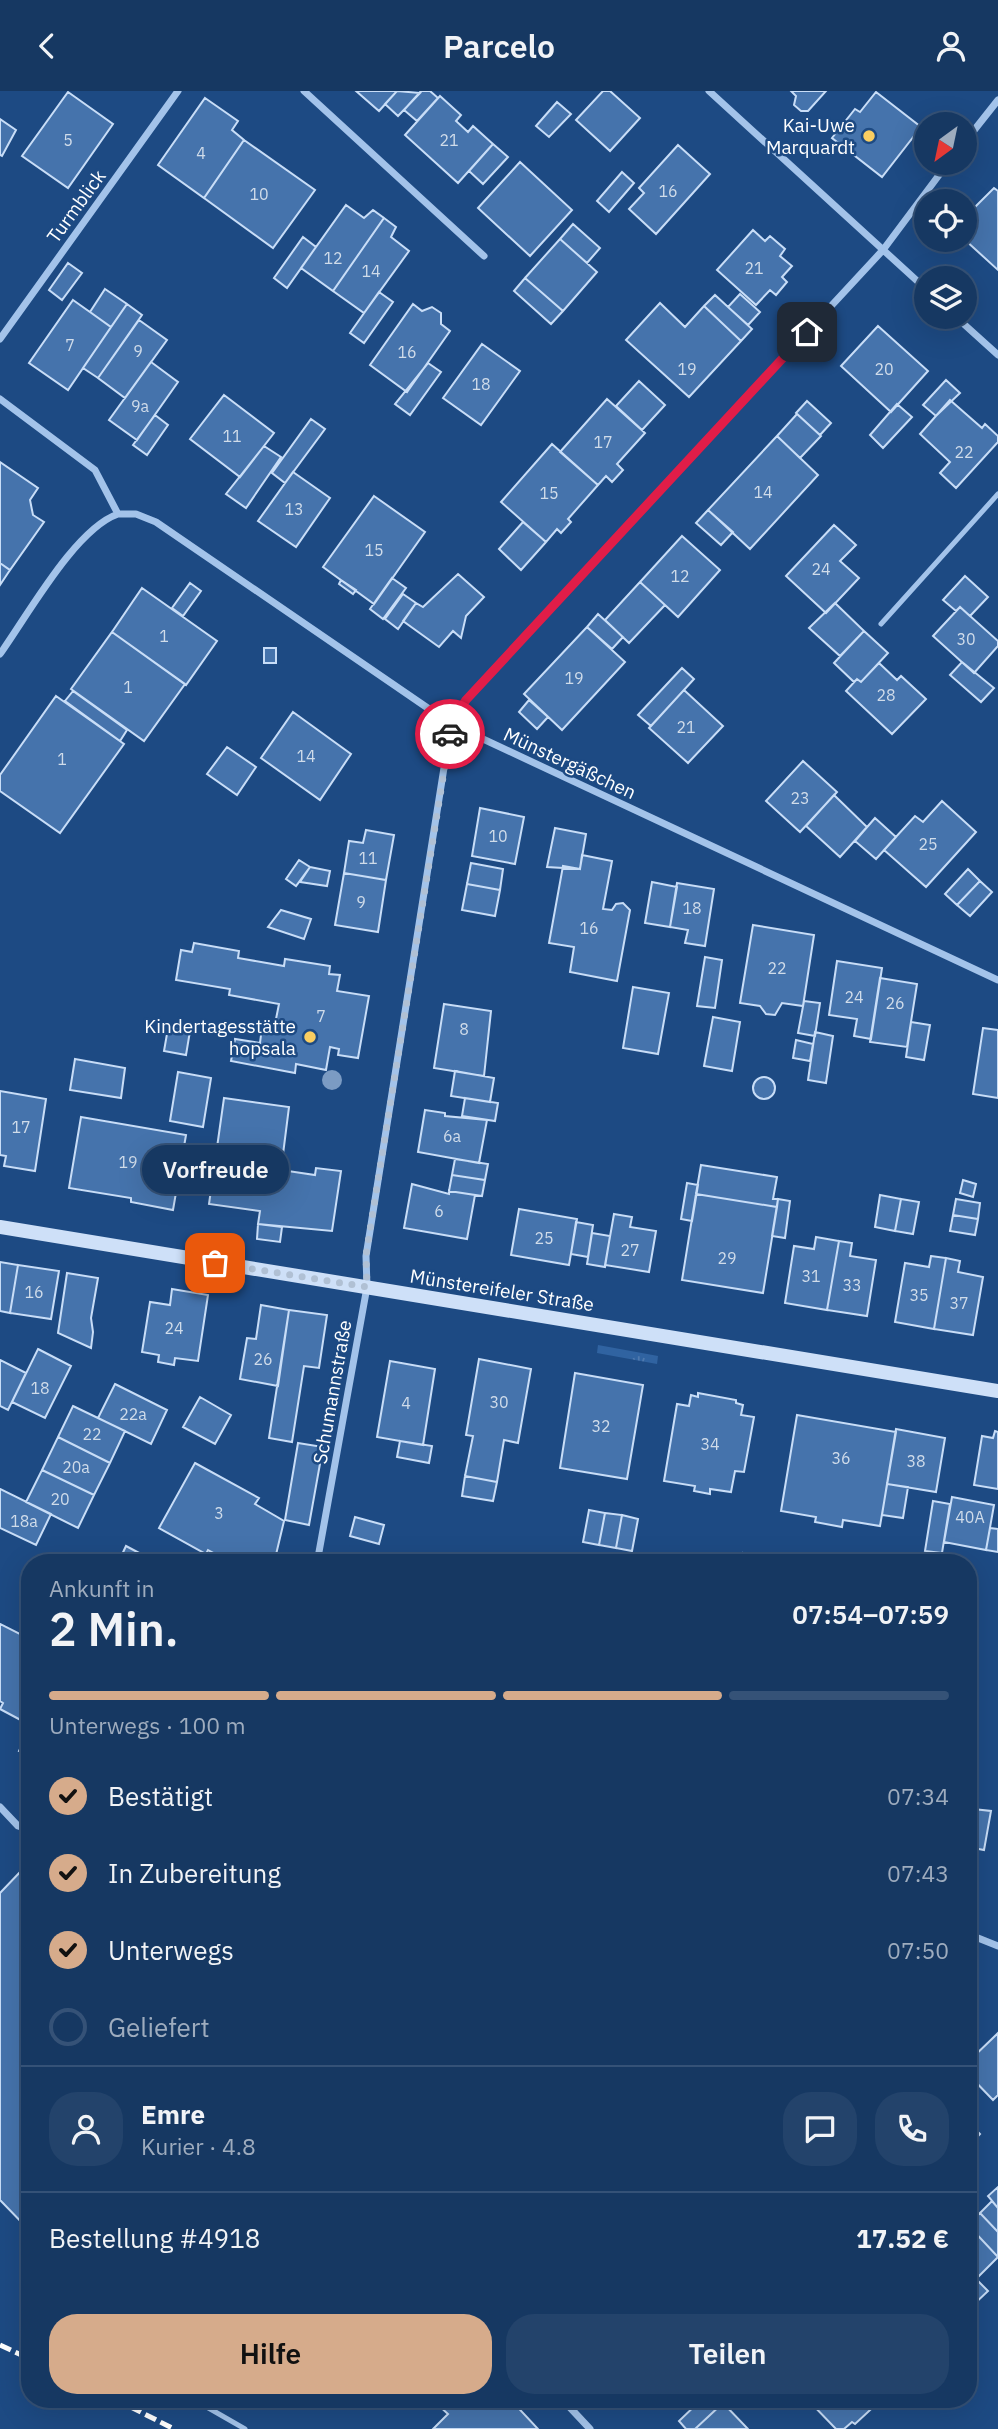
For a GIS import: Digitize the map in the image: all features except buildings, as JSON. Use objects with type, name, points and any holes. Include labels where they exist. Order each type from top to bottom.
[{"type":"main road","name":"Münstereifeler Straße","points":[[0,1227],[998,1391]]},
{"type":"street","name":"Turmblick","points":[[0,339],[178,91]]},
{"type":"street","points":[[304,91],[484,256]]},
{"type":"street","points":[[709,91],[914,278]]},
{"type":"street","points":[[977,127],[998,100]]},
{"type":"street","name":"Schumannstraße","points":[[319,1554],[367,1287],[366,1255],[451,724],[466,700],[883,250],[939,175]]},
{"type":"street","points":[[969,329],[998,355]]},
{"type":"street","points":[[0,400],[95,470],[118,513],[106,518],[84,535],[0,653]]},
{"type":"street","name":"Münstergäßchen","points":[[118,513],[136,514],[156,522],[451,724],[998,980]]},
{"type":"street","points":[[0,1807],[21,1827]]},
{"type":"street","points":[[977,1938],[998,1946]]},
{"type":"street","points":[[570,2408],[590,2429]]},
{"type":"lane","points":[[881,624],[998,494]]},
{"type":"lane","points":[[208,2408],[245,2429]]},
{"type":"green space","points":[[598,1345],[658,1356],[657,1364],[597,1353]]},
{"type":"railway","points":[[0,2345],[21,2355]]},
{"type":"railway","points":[[133,2408],[174,2429]]},
{"type":"way so far","points":[[215,1263],[367,1287],[366,1255],[450,734]]},
{"type":"place","name":"Kai-Uwe Marquardt","points":[[869,136]]},
{"type":"place","name":"Kindertagesstätte hopsala","points":[[310,1037]]},
{"type":"place","name":"Vorfreude","points":[[215,1263]]},
{"type":"route","points":[[450,734],[451,724],[466,700],[807,332]]}]
